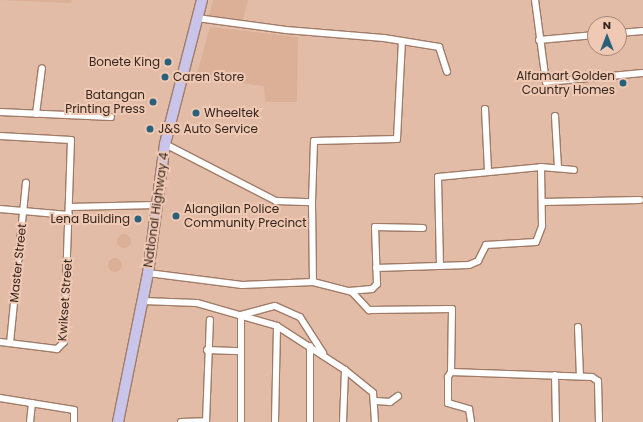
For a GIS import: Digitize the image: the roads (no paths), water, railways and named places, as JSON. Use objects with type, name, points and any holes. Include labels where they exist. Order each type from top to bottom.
[{"type":"main road","name":"National Highway 4","points":[[118,422],[148,273],[165,144],[202,0]]},
{"type":"street","points":[[535,0],[543,76],[550,83],[643,73]]},
{"type":"street","points":[[197,18],[402,41],[439,47],[447,72]]},
{"type":"street","points":[[627,32],[643,31]]},
{"type":"street","points":[[539,40],[587,36]]},
{"type":"street","points":[[313,282],[312,202],[314,141],[397,139],[402,41]]},
{"type":"street","points":[[36,114],[42,68]]},
{"type":"street","points":[[485,109],[488,171]]},
{"type":"street","points":[[0,112],[111,117]]},
{"type":"street","points":[[555,116],[558,168]]},
{"type":"street","points":[[0,136],[71,140],[69,215],[0,209]]},
{"type":"street","points":[[165,144],[276,201],[312,202]]},
{"type":"street","points":[[376,268],[476,264],[491,244],[536,242],[542,226],[541,167]]},
{"type":"street","points":[[440,266],[435,181],[447,174],[541,167],[574,170]]},
{"type":"street","name":"Master Street","points":[[10,343],[26,183]]},
{"type":"street","points":[[542,202],[640,200]]},
{"type":"street","points":[[70,207],[156,205]]},
{"type":"street","name":"Kwikset Street","points":[[0,342],[62,347],[69,215]]},
{"type":"street","points":[[148,273],[242,285],[313,282],[349,291],[374,288],[376,268],[375,226],[422,228]]},
{"type":"street","points":[[349,291],[369,310],[452,309],[451,372],[448,377],[448,404],[470,409],[471,422]]},
{"type":"street","points":[[143,301],[197,303],[277,326],[345,370],[373,393],[376,401],[375,422]]},
{"type":"street","points":[[241,315],[275,306],[290,310],[308,327],[323,355]]},
{"type":"street","points":[[241,315],[241,422]]},
{"type":"street","points":[[181,422],[206,422],[207,350],[210,320]]},
{"type":"street","points":[[275,422],[277,326]]},
{"type":"street","points":[[578,327],[580,376]]},
{"type":"street","points":[[310,346],[310,422]]},
{"type":"street","points":[[207,350],[241,350]]},
{"type":"street","points":[[343,422],[345,370]]},
{"type":"street","points":[[451,372],[580,376],[598,381],[599,422]]},
{"type":"street","points":[[555,375],[556,422]]},
{"type":"street","points":[[376,401],[390,402],[398,396]]},
{"type":"street","points":[[0,398],[74,410],[74,422]]},
{"type":"street","points":[[30,422],[32,403]]},
{"type":"place","name":"Bonete King","points":[[168,62]]},
{"type":"place","name":"Caren Store","points":[[165,77]]},
{"type":"place","name":"Alfamart Golden Country Homes","points":[[623,83]]},
{"type":"place","name":"Batangan Printing Press","points":[[153,102]]},
{"type":"place","name":"Wheeltek","points":[[196,113]]},
{"type":"place","name":"J&S Auto Service","points":[[150,129]]},
{"type":"place","name":"Alangilan Police Community Precinct","points":[[176,216]]},
{"type":"place","name":"Lena Building","points":[[138,219]]}]
